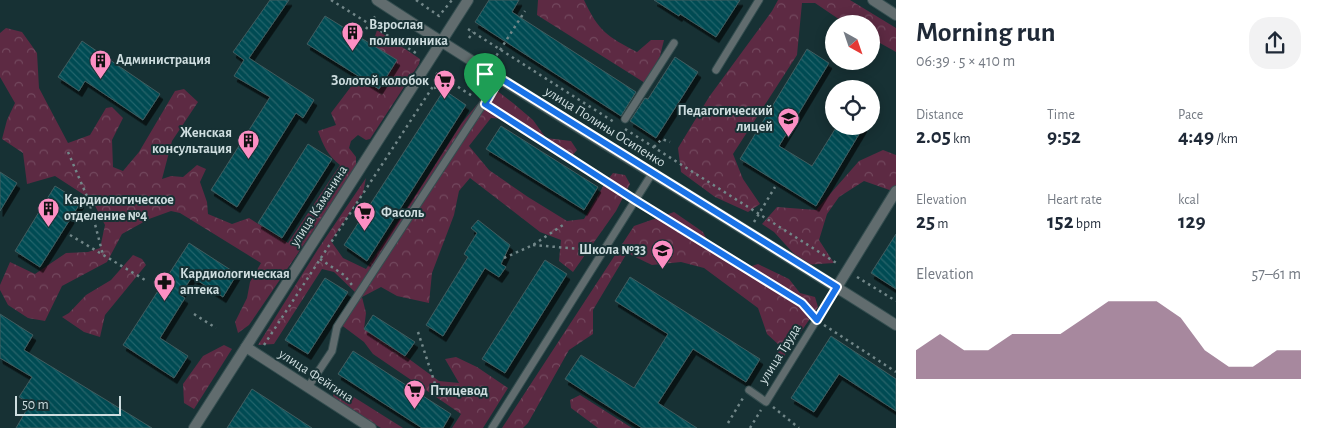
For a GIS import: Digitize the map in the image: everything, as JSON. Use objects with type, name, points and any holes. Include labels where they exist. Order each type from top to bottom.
[{"type":"street","name":"улица Каманина","points":[[194,428],[242,345],[468,0]]},
{"type":"street","points":[[873,0],[896,15]]},
{"type":"street","name":"улица Полины Осипенко","points":[[380,2],[441,42],[653,172],[896,325]]},
{"type":"street","name":"улица Труда","points":[[837,287],[896,191]]},
{"type":"street","name":"улица Фейгина","points":[[242,345],[371,428]]},
{"type":"lane","points":[[716,70],[759,0]]},
{"type":"lane","points":[[625,119],[674,43]]},
{"type":"lane","points":[[308,387],[332,351],[337,327],[485,104],[500,78]]},
{"type":"lane","points":[[492,428],[653,172]]},
{"type":"lane","name":"улица Труда","points":[[766,402],[837,287]]},
{"type":"lane","points":[[749,390],[766,402]]},
{"type":"path","points":[[331,0],[421,56]]},
{"type":"path","points":[[416,0],[439,16],[452,0]]},
{"type":"path","points":[[366,29],[380,2]]},
{"type":"path","points":[[487,70],[525,12]]},
{"type":"path","points":[[468,28],[896,301]]},
{"type":"path","points":[[469,38],[473,32]]},
{"type":"path","points":[[257,354],[432,88],[446,70]]},
{"type":"path","points":[[436,73],[635,200],[802,303],[817,320],[896,372]]},
{"type":"path","points":[[432,88],[454,84]]},
{"type":"path","points":[[654,147],[662,139],[670,142]]},
{"type":"path","points":[[68,152],[88,201],[103,255]]},
{"type":"path","points":[[748,232],[775,187]]},
{"type":"path","points":[[504,258],[533,245],[563,225]]},
{"type":"path","points":[[70,235],[145,280]]},
{"type":"path","points":[[533,245],[603,251]]},
{"type":"path","points":[[320,259],[344,275]]},
{"type":"path","points":[[194,314],[216,328]]},
{"type":"path","points":[[418,332],[438,393]]},
{"type":"path","points":[[728,423],[744,397]]},
{"type":"path","points":[[766,402],[799,428]]},
{"type":"path","name":"улица Труда","points":[[750,428],[766,402]]},
{"type":"green space","points":[[538,0],[584,0],[594,19],[605,32],[618,42],[637,52],[651,40],[664,40],[660,56],[645,83],[537,15]]},
{"type":"green space","points":[[778,0],[850,0],[875,15],[833,15],[815,3],[802,3],[797,55],[733,154],[743,179],[760,204],[748,212],[715,197],[681,172],[678,148],[709,97]]},
{"type":"green space","points":[[880,18],[896,28],[896,52],[880,43]]},
{"type":"green space","points":[[6,28],[22,32],[37,53],[39,88],[68,143],[90,135],[106,108],[112,107],[123,118],[112,140],[113,167],[123,171],[139,152],[175,91],[184,89],[198,102],[172,141],[162,179],[171,176],[183,177],[197,165],[206,169],[200,182],[207,202],[208,214],[232,224],[249,218],[288,243],[340,165],[326,150],[318,131],[336,125],[331,113],[359,76],[379,89],[396,60],[372,45],[377,30],[420,59],[419,64],[370,139],[366,140],[358,135],[351,141],[349,148],[356,157],[356,168],[249,325],[238,333],[235,322],[247,298],[250,282],[261,263],[180,213],[171,211],[149,219],[122,234],[107,262],[62,286],[45,321],[28,318],[8,305],[0,290],[0,285],[10,262],[35,274],[66,253],[88,252],[100,248],[105,225],[92,200],[55,176],[27,184],[23,153],[2,139],[7,120],[15,103],[0,77],[0,33]]},
{"type":"green space","points":[[476,82],[487,83],[513,103],[533,120],[546,138],[571,141],[577,150],[571,157],[543,147],[504,119],[491,118],[469,146],[489,170],[528,197],[567,221],[584,219],[613,173],[625,175],[630,184],[616,211],[573,272],[559,261],[561,240],[540,232],[470,178],[459,191],[454,215],[432,273],[429,303],[397,296],[381,287],[362,297],[366,313],[364,329],[439,381],[459,383],[445,359],[456,357],[477,367],[508,388],[483,428],[452,428],[461,414],[373,354],[364,342],[340,324],[356,293],[334,272],[322,269],[274,344],[258,345],[318,249],[366,178],[363,193],[331,241],[343,258],[366,269],[461,124],[480,101]]},
{"type":"green space","points":[[883,150],[896,155],[896,191],[864,181],[839,197],[827,214],[819,240],[834,263],[804,265],[774,232],[762,224],[777,207],[816,210],[859,161]]},
{"type":"green space","points":[[674,212],[703,232],[714,254],[742,269],[758,264],[789,279],[800,293],[815,297],[818,307],[776,368],[779,345],[767,334],[758,308],[704,268],[681,262],[652,265],[627,253],[593,310],[593,334],[569,350],[528,423],[523,428],[502,428],[634,226]]},
{"type":"green space","points":[[133,255],[142,259],[146,265],[105,315],[100,337],[84,332],[62,317],[69,313],[86,295],[111,280]]},
{"type":"green space","points":[[224,345],[232,349],[194,409],[184,403],[183,384],[203,356]]},
{"type":"green space","points":[[332,388],[349,394],[403,428],[381,428],[334,400]]},
{"type":"green space","points":[[580,395],[632,428],[598,428],[571,408],[570,400]]},
{"type":"building","points":[[270,0],[289,0],[249,58],[314,100],[303,118],[296,113],[237,207],[211,190],[270,97],[234,76],[244,60],[233,52]]},
{"type":"building","points":[[489,0],[519,0],[512,12],[636,92],[621,116],[475,22]]},
{"type":"building","points":[[654,0],[740,0],[716,37]]},
{"type":"building","name":"Взрослая поликлиника","points":[[325,16],[397,60],[379,89],[307,44]]},
{"type":"building","name":"Администрация","points":[[82,41],[160,94],[143,120],[85,81],[79,91],[58,77]]},
{"type":"building","points":[[807,49],[825,60],[825,70],[779,146],[812,166],[831,135],[859,135],[816,206],[740,159]]},
{"type":"building","points":[[675,57],[698,72],[656,138],[630,121],[645,98],[648,99]]},
{"type":"building","points":[[444,90],[466,105],[367,261],[344,245]]},
{"type":"building","points":[[501,126],[598,187],[584,210],[486,149]]},
{"type":"building","points":[[308,144],[332,159],[282,238],[258,223]]},
{"type":"building","points":[[0,172],[17,183],[0,211]]},
{"type":"building","name":"Кардиологическое отделение №4","points":[[55,186],[81,202],[40,267],[15,251]]},
{"type":"building","points":[[478,220],[510,245],[501,264],[506,267],[499,277],[485,268],[443,336],[426,325],[468,257],[464,254],[477,233],[471,228]]},
{"type":"building","points":[[896,234],[896,289],[871,273]]},
{"type":"building","points":[[189,243],[237,274],[223,297],[192,277],[180,295],[185,298],[160,338],[188,356],[174,378],[123,345]]},
{"type":"building","points":[[545,260],[567,274],[505,373],[482,359]]},
{"type":"building","points":[[630,277],[760,359],[746,382],[693,349],[658,403],[697,428],[642,428],[565,379],[581,355],[634,388],[668,334],[615,301]]},
{"type":"building","points":[[325,278],[348,292],[308,354],[285,340]]},
{"type":"building","points":[[0,314],[33,335],[24,350],[152,428],[16,428],[30,404],[19,397],[32,377],[0,358]]},
{"type":"building","points":[[373,315],[415,342],[405,356],[364,329]]},
{"type":"building","points":[[831,336],[896,379],[896,411],[839,374],[814,412],[791,398]]},
{"type":"building","points":[[353,351],[451,414],[443,428],[422,428],[338,374]]},
{"type":"building","points":[[252,389],[312,428],[227,428]]},
{"type":"place","name":"Взрослая поликлиника","points":[[353,52]]},
{"type":"place","name":"Администрация","points":[[100,79]]},
{"type":"place","name":"Золотой колобок","points":[[445,100]]},
{"type":"place","name":"Педагогический лицей","points":[[789,138]]},
{"type":"place","name":"Женская консультация","points":[[248,160]]},
{"type":"place","name":"Кардиологическое отделение №4","points":[[48,227]]},
{"type":"place","name":"Фасоль","points":[[365,232]]},
{"type":"place","name":"Школа №33","points":[[662,269]]},
{"type":"place","name":"Кардиологическая аптека","points":[[164,301]]},
{"type":"place","name":"Птицевод","points":[[414,410]]},
{"type":"route","points":[[500,78],[837,287],[817,320],[802,303],[635,200],[485,104],[500,78]]}]
